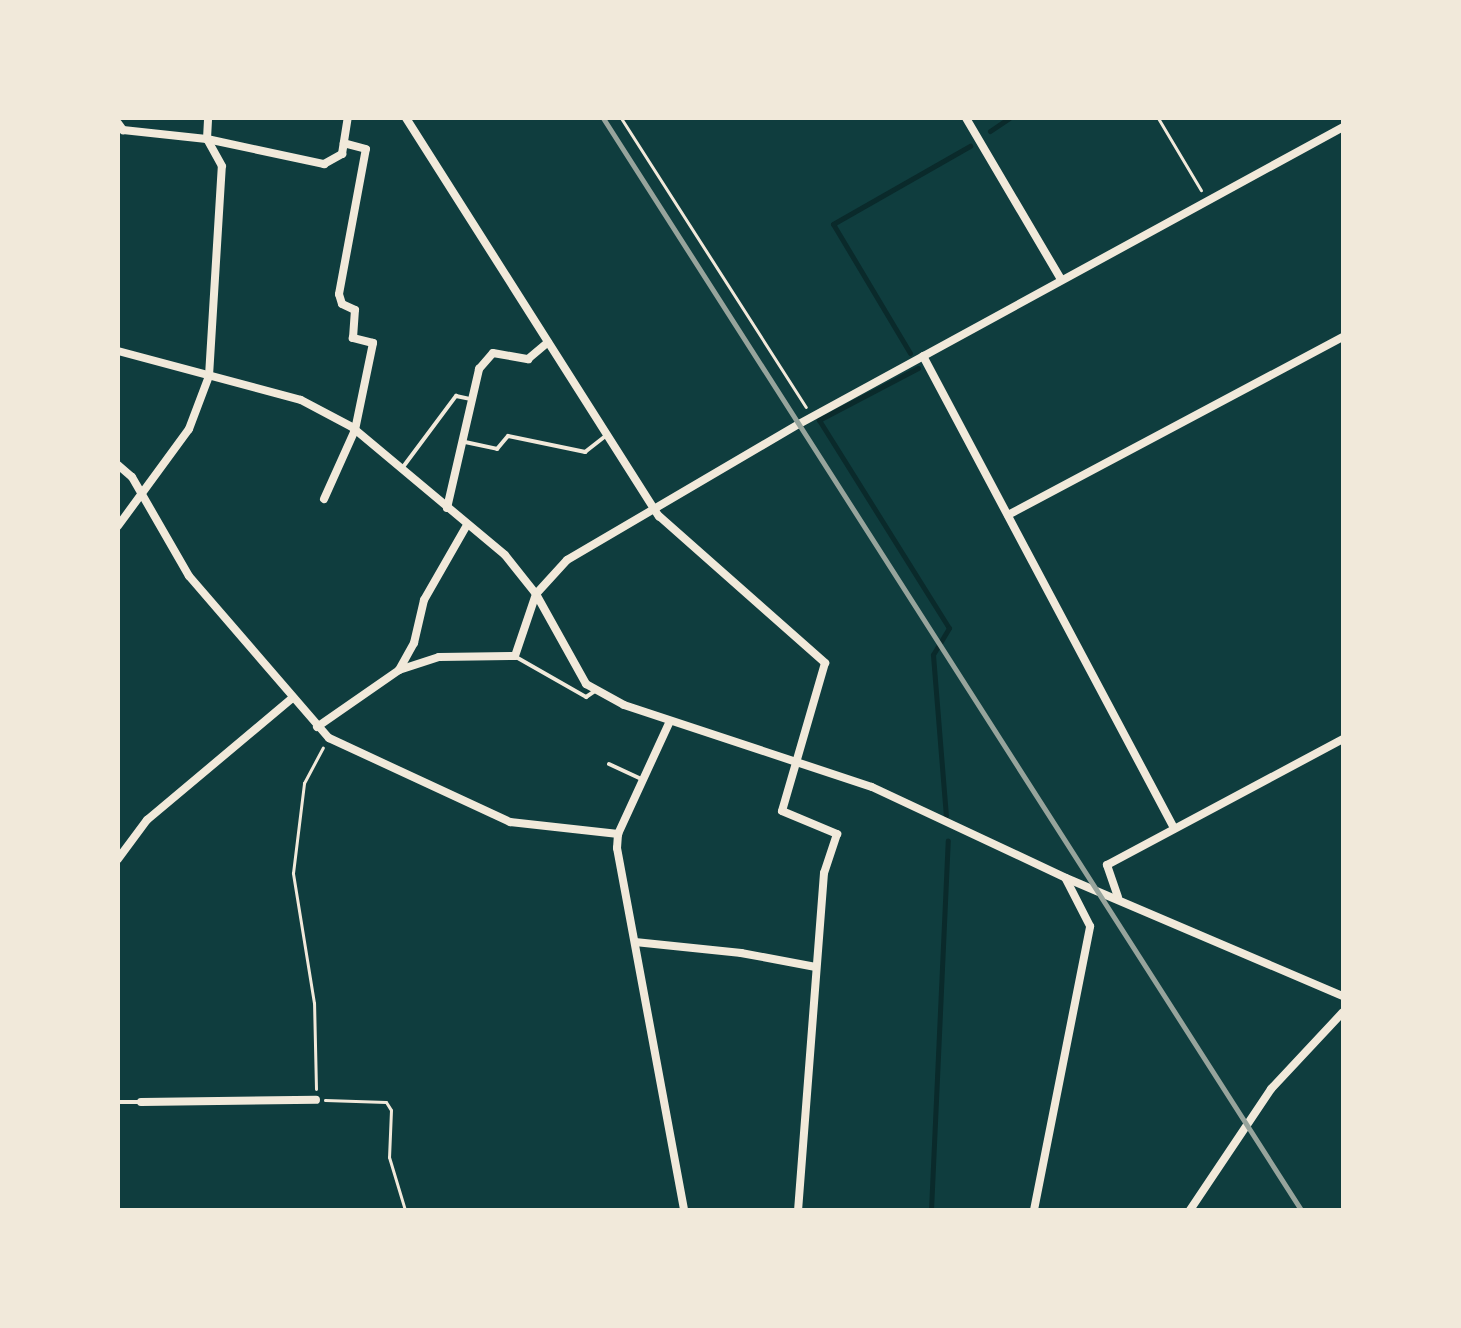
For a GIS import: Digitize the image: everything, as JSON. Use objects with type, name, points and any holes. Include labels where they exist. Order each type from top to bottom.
[{"type":"street","points":[[118,526],[189,429],[209,376],[222,166],[207,139],[208,118]]},
{"type":"street","points":[[118,123],[123,130],[207,139],[324,164],[342,154],[348,118]]},
{"type":"street","points":[[406,118],[654,508],[825,663],[801,759],[782,811],[837,834],[824,873],[798,1210]]},
{"type":"street","points":[[966,118],[1061,279]]},
{"type":"street","points":[[317,727],[399,670],[439,657],[515,656],[536,594],[567,560],[813,417],[1343,127]]},
{"type":"street","points":[[324,499],[355,430],[373,343],[353,338],[355,310],[342,304],[339,294],[366,149],[344,143]]},
{"type":"street","points":[[1008,515],[1343,337]]},
{"type":"street","points":[[447,508],[479,369],[493,353],[528,359],[548,342]]},
{"type":"street","points":[[118,351],[301,400],[355,430],[505,555],[536,594],[574,666],[597,689],[670,721],[801,759],[872,787],[1066,878],[1118,897],[1343,996]]},
{"type":"street","points":[[923,356],[1174,828]]},
{"type":"street","points":[[118,465],[132,477],[189,576],[291,699],[329,738],[510,822],[618,834]]},
{"type":"street","points":[[399,670],[414,643],[424,600],[467,525]]},
{"type":"street","points":[[118,859],[147,820],[291,699]]},
{"type":"street","points":[[670,721],[618,834],[684,1210]]},
{"type":"street","points":[[1118,897],[1107,865],[1343,739]]},
{"type":"street","points":[[1034,1210],[1090,926],[1066,878]]},
{"type":"street","points":[[635,942],[741,953],[816,967]]},
{"type":"street","points":[[1190,1210],[1271,1089],[1343,1012]]},
{"type":"street","points":[[141,1102],[316,1100]]},
{"type":"lane","points":[[401,469],[456,396],[472,400]]},
{"type":"lane","points":[[463,441],[497,449],[508,436],[585,452],[607,435]]},
{"type":"lane","points":[[515,656],[586,697],[597,689]]},
{"type":"lane","points":[[609,764],[643,780]]},
{"type":"lane","points":[[118,1102],[141,1102]]},
{"type":"path","points":[[621,118],[813,417]]},
{"type":"path","points":[[1158,118],[1207,200]]},
{"type":"path","points":[[329,738],[304,783],[293,873],[314,1003],[316,1100],[386,1102],[391,1110],[389,1157],[405,1210]]},
{"type":"waterway","points":[[990,131],[1009,118]]},
{"type":"waterway","points":[[910,353],[833,224],[970,146]]},
{"type":"waterway","points":[[918,368],[819,420],[949,628],[933,655],[946,815]]},
{"type":"waterway","points":[[931,1210],[948,840]]},
{"type":"railway","points":[[603,118],[1301,1210]]}]
